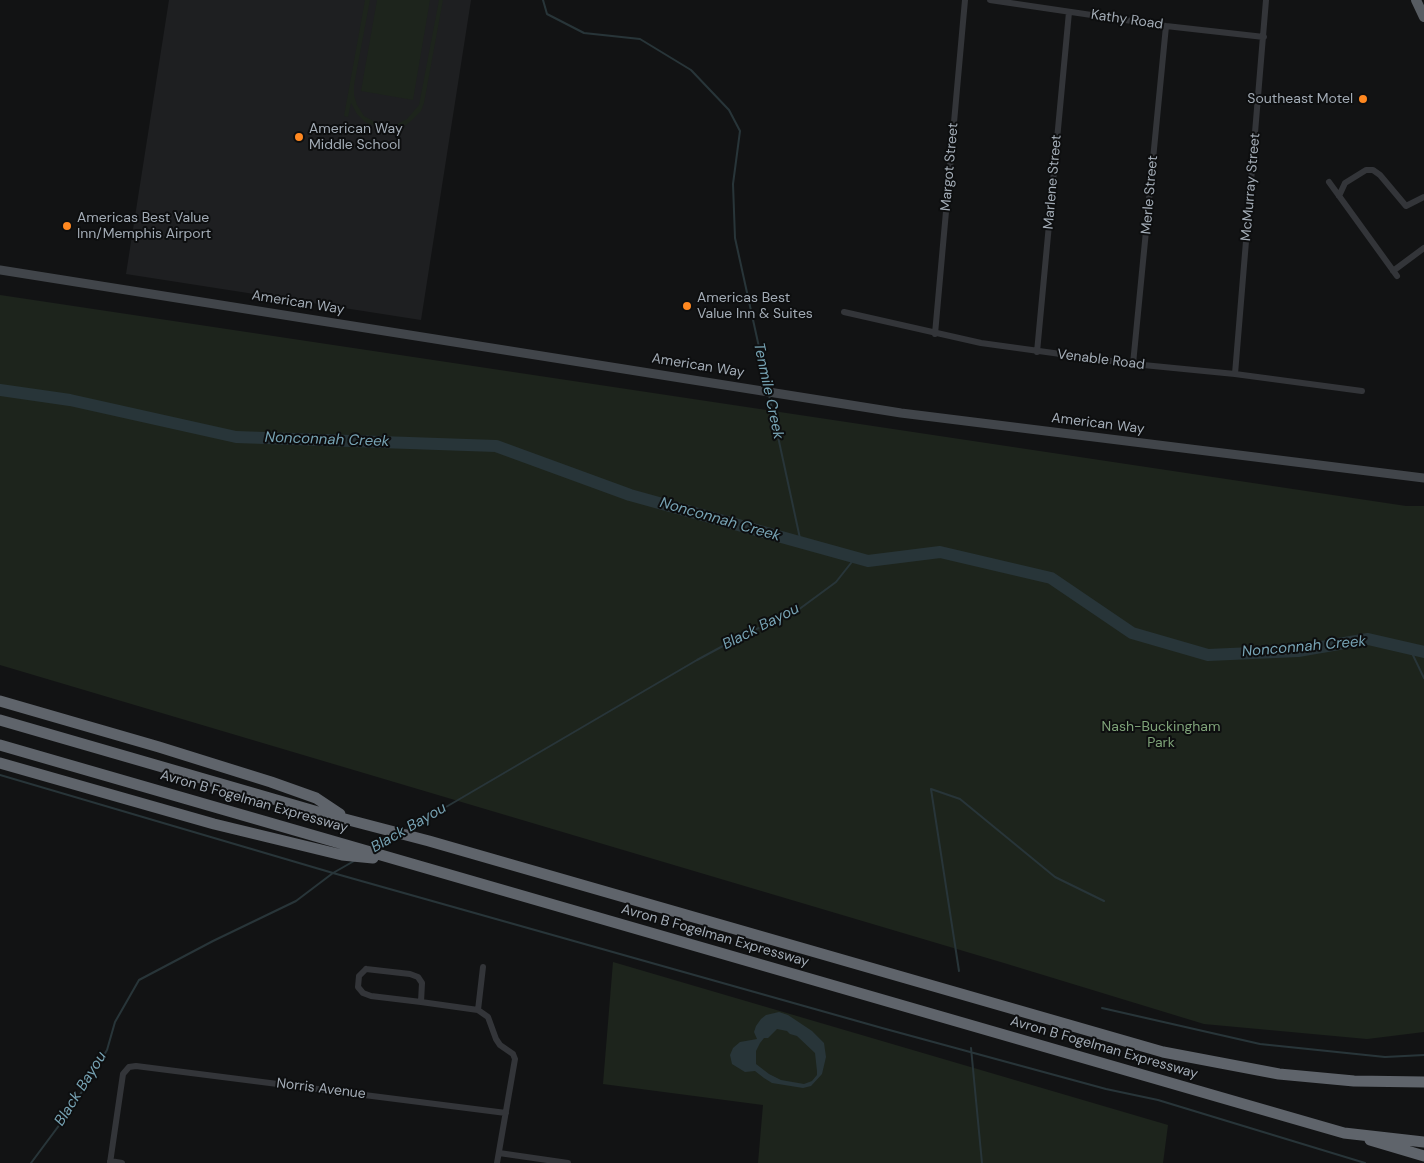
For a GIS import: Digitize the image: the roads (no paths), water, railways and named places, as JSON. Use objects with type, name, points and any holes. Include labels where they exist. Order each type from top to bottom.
[{"type":"highway","points":[[1416,0],[1424,17]]},
{"type":"highway","points":[[0,701],[168,749],[271,782],[316,798],[345,818]]},
{"type":"highway","name":"Avron B Fogelman Expressway","points":[[0,720],[1163,1052],[1280,1074],[1354,1081],[1424,1082]]},
{"type":"highway","name":"Avron B Fogelman Expressway","points":[[0,745],[1344,1132],[1424,1142]]},
{"type":"highway","points":[[1,763],[198,819],[342,855],[398,860]]},
{"type":"highway","points":[[1344,1132],[1424,1156]]},
{"type":"main road","name":"American Way","points":[[0,270],[901,413],[1424,478]]},
{"type":"street","name":"Margot Street","points":[[935,334],[965,0]]},
{"type":"street","name":"Kathy Road","points":[[990,0],[1018,2],[1069,12],[1264,38]]},
{"type":"street","name":"McMurray Street","points":[[1235,374],[1266,0]]},
{"type":"street","name":"Marlene Street","points":[[1038,352],[1069,12]]},
{"type":"street","name":"Merle Street","points":[[1133,364],[1166,26]]},
{"type":"street","points":[[1339,196],[1345,183],[1366,170],[1374,170],[1406,206],[1424,197]]},
{"type":"street","points":[[1329,182],[1395,274],[1424,248]]},
{"type":"street","name":"Venable Road","points":[[844,312],[935,334],[1038,352],[1235,374],[1362,392]]},
{"type":"street","points":[[478,1010],[483,967]]},
{"type":"street","points":[[421,1002],[422,984],[421,980],[415,975],[366,970],[358,976],[358,987],[366,995],[478,1010],[488,1017],[496,1039],[500,1045],[513,1054],[515,1059],[497,1163]]},
{"type":"street","name":"Norris Avenue","points":[[110,1162],[123,1074],[129,1067],[136,1066],[506,1113]]},
{"type":"street","points":[[499,1153],[568,1163]]},
{"type":"street","points":[[110,1162],[122,1163]]},
{"type":"waterway","name":"Tenmile Creek","points":[[543,0],[547,14],[584,33],[640,39],[691,70],[729,110],[740,131],[733,184],[735,238],[768,388]]},
{"type":"waterway","name":"Nonconnah Creek","points":[[0,390],[70,400],[236,437],[496,446],[630,495],[868,561],[940,552],[1051,578],[1132,633],[1208,655],[1298,651],[1368,639],[1424,652]]},
{"type":"waterway","name":"Tenmile Creek","points":[[769,395],[801,543]]},
{"type":"waterway","name":"Black Bayou","points":[[405,831],[697,660],[747,633],[794,613],[836,582],[855,558]]},
{"type":"waterway","points":[[1410,649],[1424,678]]},
{"type":"waterway","points":[[0,775],[333,873],[882,1028],[1106,1089],[1158,1100],[1365,1163]]},
{"type":"waterway","points":[[959,971],[931,789],[960,799],[1055,877],[1104,901]]},
{"type":"waterway","name":"Black Bayou","points":[[375,848],[395,837]]},
{"type":"waterway","name":"Black Bayou","points":[[31,1163],[72,1108],[107,1050],[115,1022],[139,980],[213,941],[296,901],[333,873],[354,861]]},
{"type":"waterway","points":[[1102,1008],[1260,1044],[1385,1057],[1424,1055]]},
{"type":"waterway","points":[[971,1048],[982,1163]]},
{"type":"place","name":"Southeast Motel","points":[[1363,99]]},
{"type":"place","name":"American Way Middle School","points":[[299,137]]},
{"type":"place","name":"Americas Best Value Inn/Memphis Airport","points":[[67,226]]},
{"type":"place","name":"Americas Best Value Inn & Suites","points":[[687,306]]},
{"type":"park label","name":"Nash-Buckingham Park","points":[[1161,736]]}]
